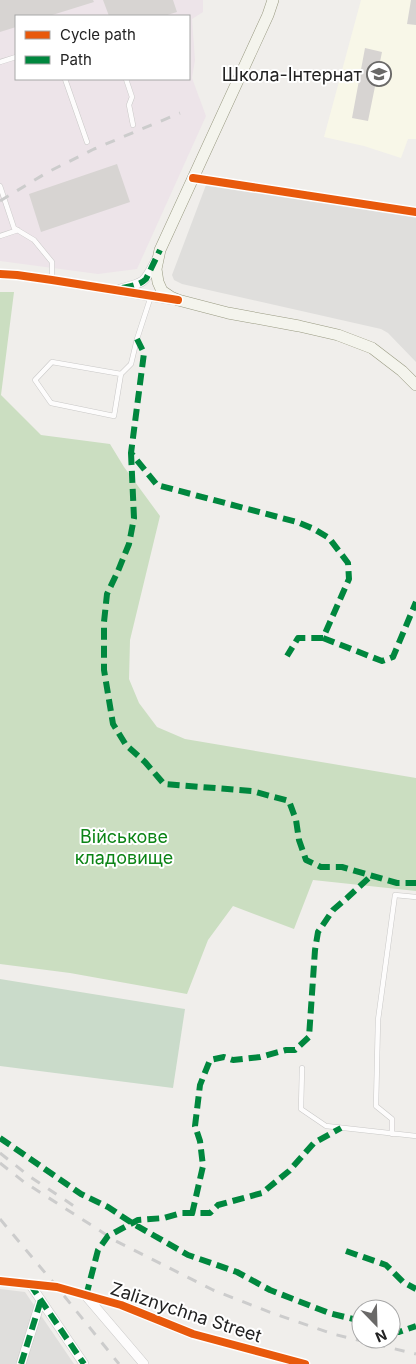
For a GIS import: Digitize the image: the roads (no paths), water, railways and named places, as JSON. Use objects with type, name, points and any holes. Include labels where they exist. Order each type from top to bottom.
[{"type":"main road","points":[[273,0],[160,250],[156,269],[158,282],[165,294],[178,300],[228,313],[338,335],[372,348],[402,371],[416,385]]},
{"type":"street","points":[[192,178],[416,212]]},
{"type":"street","points":[[114,290],[143,282],[160,250]]},
{"type":"street","points":[[0,274],[52,280],[178,300]]},
{"type":"street","name":"Zaliznychna Street","points":[[0,1281],[57,1287],[121,1305],[193,1334],[305,1364]]},
{"type":"street","points":[[30,1284],[84,1364]]},
{"type":"street","points":[[86,1296],[144,1364]]},
{"type":"street","points":[[21,1364],[41,1300]]},
{"type":"lane","points":[[0,62],[15,57]]},
{"type":"lane","points":[[65,80],[87,142]]},
{"type":"lane","points":[[126,80],[132,97],[129,105],[133,125]]},
{"type":"lane","points":[[0,186],[14,228],[34,240],[52,262],[52,280]]},
{"type":"lane","points":[[0,236],[18,230]]},
{"type":"lane","points":[[121,374],[52,362],[35,380],[51,403],[114,416],[121,374],[131,364],[151,296]]},
{"type":"lane","points":[[392,1134],[392,1119],[376,1106],[378,1020],[395,895],[416,897]]},
{"type":"lane","points":[[302,1068],[301,1109],[326,1126],[416,1136]]},
{"type":"railway","points":[[0,201],[48,172],[94,149],[180,113]]},
{"type":"railway","points":[[0,1153],[29,1176],[77,1208]]},
{"type":"railway","points":[[0,1163],[24,1182],[116,1241],[213,1290],[333,1334],[416,1354]]},
{"type":"railway","points":[[0,1219],[119,1364]]},
{"type":"place","name":"Школа-Інтернат","points":[[379,74]]},
{"type":"park label","name":"Військове кладовище","points":[[124,846]]}]
